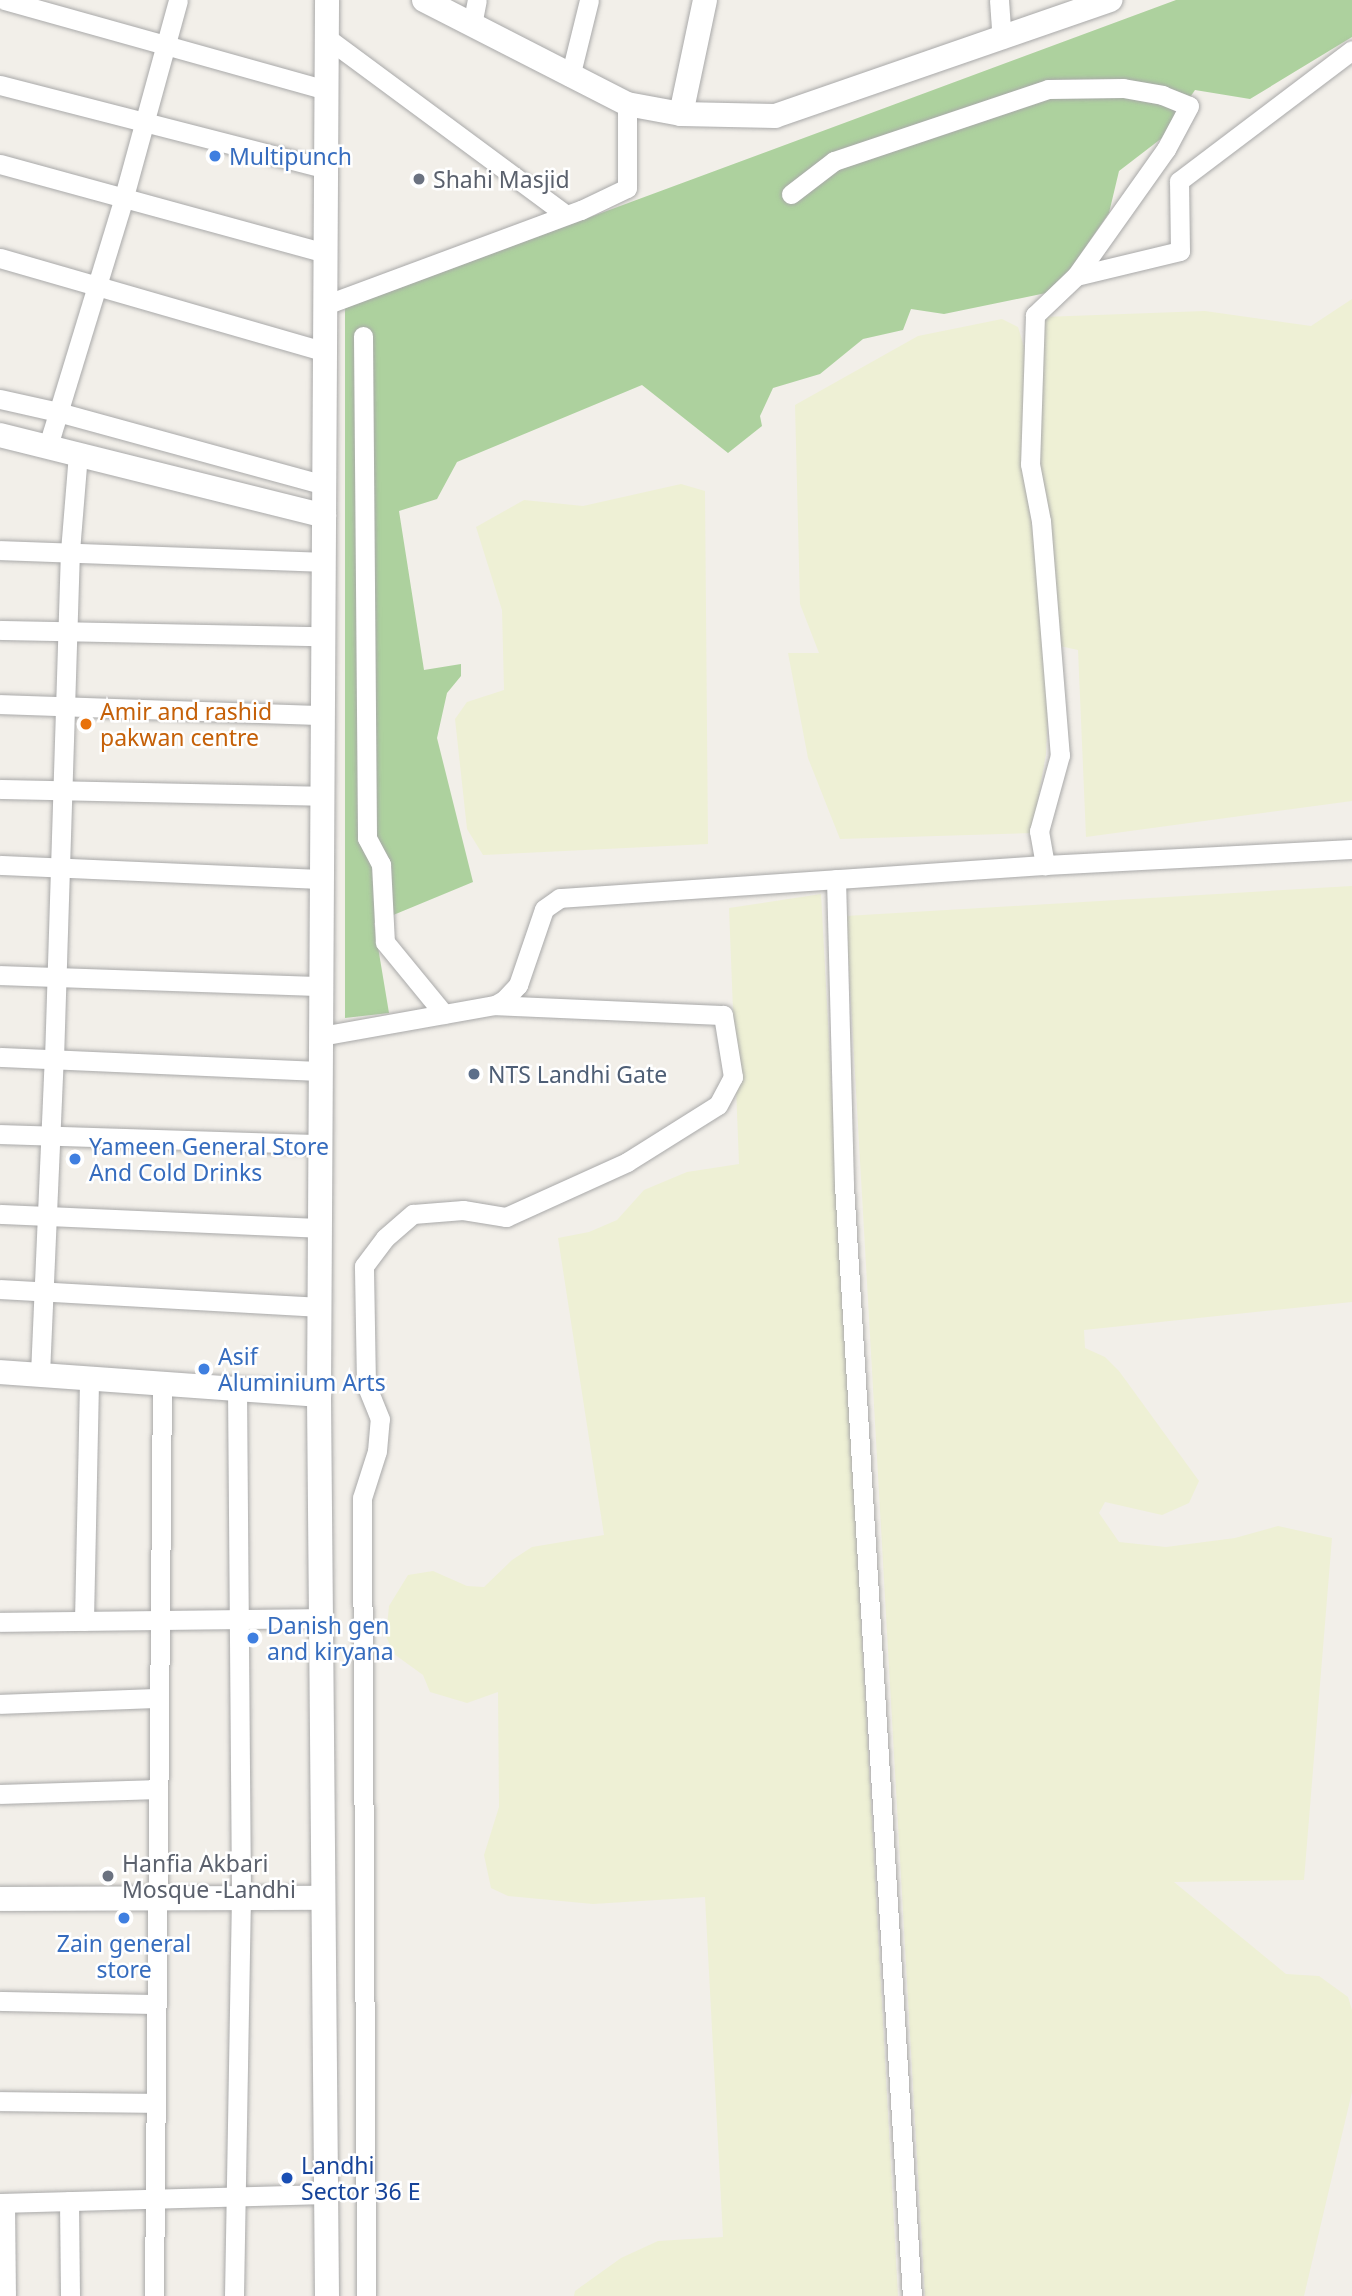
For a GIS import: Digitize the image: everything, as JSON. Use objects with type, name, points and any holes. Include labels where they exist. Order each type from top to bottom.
[{"type":"street","points":[[4,0],[326,90]]},
{"type":"street","points":[[48,446],[123,200],[178,0]]},
{"type":"street","points":[[424,0],[627,104],[681,114],[775,116],[1110,0]]},
{"type":"street","points":[[472,25],[477,0]]},
{"type":"street","points":[[570,76],[589,0]]},
{"type":"street","points":[[681,114],[705,0]]},
{"type":"street","points":[[999,0],[1002,39]]},
{"type":"street","points":[[321,2],[327,38],[319,1395],[327,2296]]},
{"type":"street","points":[[327,38],[566,215]]},
{"type":"street","points":[[1076,276],[1180,251],[1180,181],[1352,50]]},
{"type":"street","points":[[0,85],[326,169]]},
{"type":"street","points":[[790,194],[834,161],[1048,89],[1122,88],[1162,95],[1189,106],[1166,149],[1076,276],[1035,315],[1030,464],[1041,521],[1060,755],[1039,831],[1045,865]]},
{"type":"street","points":[[325,305],[566,215],[627,188],[627,104]]},
{"type":"street","points":[[0,164],[123,200],[326,253]]},
{"type":"street","points":[[0,258],[325,352]]},
{"type":"street","points":[[363,336],[367,838],[381,864],[385,942],[444,1014]]},
{"type":"street","points":[[0,399],[58,412],[324,485]]},
{"type":"street","points":[[0,435],[324,516]]},
{"type":"street","points":[[40,1374],[61,867],[63,705],[68,632],[69,551],[78,453]]},
{"type":"street","points":[[0,550],[324,562]]},
{"type":"street","points":[[0,630],[323,636]]},
{"type":"street","points":[[0,704],[323,715]]},
{"type":"street","points":[[0,789],[323,796]]},
{"type":"street","points":[[495,1005],[518,985],[544,909],[560,898],[1045,865],[1352,849]]},
{"type":"street","points":[[0,865],[322,879]]},
{"type":"street","points":[[836,879],[844,1185],[912,2296]]},
{"type":"street","points":[[0,975],[322,986]]},
{"type":"street","points":[[321,1036],[495,1005],[723,1015],[733,1077],[718,1105],[627,1162],[506,1217],[463,1210],[413,1214],[385,1238],[364,1266],[366,1384],[380,1419],[377,1451],[362,1498],[366,2296]]},
{"type":"street","points":[[0,1057],[321,1071]]},
{"type":"street","points":[[0,1133],[321,1144]]},
{"type":"street","points":[[0,1214],[320,1228]]},
{"type":"street","points":[[0,1289],[320,1307]]},
{"type":"street","points":[[0,1371],[319,1395]]},
{"type":"street","points":[[84,1621],[89,1378]]},
{"type":"street","points":[[154,2296],[162,1384]]},
{"type":"street","points":[[234,2296],[241,1896],[237,1389]]},
{"type":"street","points":[[0,1622],[321,1618]]},
{"type":"street","points":[[0,1704],[159,1698]]},
{"type":"street","points":[[0,1794],[158,1789]]},
{"type":"street","points":[[0,1899],[157,1896],[324,1898]]},
{"type":"street","points":[[0,2001],[156,2004]]},
{"type":"street","points":[[0,2101],[155,2103]]},
{"type":"street","points":[[6,2296],[2,2203],[326,2194]]},
{"type":"street","points":[[69,2201],[70,2296]]},
{"type":"green space","points":[[1176,0],[1352,0],[1352,37],[1250,99],[1195,90],[1162,138],[1119,171],[1109,213],[1071,268],[1046,293],[944,314],[911,309],[903,330],[863,339],[820,374],[773,388],[760,416],[762,426],[728,453],[642,385],[457,462],[437,499],[399,511],[424,670],[461,664],[461,676],[447,693],[437,738],[473,882],[374,923],[389,1013],[345,1018],[345,308]]},
{"type":"green space","points":[[1352,299],[1352,801],[1086,837],[1078,650],[1060,646],[1039,458],[1043,317],[1205,311],[1311,326]]},
{"type":"green space","points":[[1002,319],[1018,327],[1026,353],[1023,463],[1039,577],[1049,692],[1046,754],[1032,833],[840,839],[808,758],[788,653],[819,653],[800,604],[795,405],[918,336]]},
{"type":"green space","points":[[681,484],[705,491],[708,844],[483,855],[467,829],[455,719],[467,702],[504,690],[502,610],[476,527],[524,500],[583,506]]},
{"type":"green space","points":[[1352,886],[1352,1302],[1084,1330],[1085,1348],[1105,1357],[1119,1371],[1199,1481],[1189,1503],[1162,1515],[1105,1502],[1099,1513],[1119,1542],[1166,1547],[1235,1538],[1278,1526],[1332,1538],[1304,1880],[1174,1882],[1286,1974],[1319,1976],[1348,1997],[1352,2010],[1352,2092],[1304,2296],[925,2296],[846,916]]},
{"type":"green space","points":[[821,894],[898,2296],[574,2296],[575,2291],[621,2258],[658,2241],[723,2237],[705,1897],[593,1904],[508,1896],[491,1888],[484,1855],[499,1807],[498,1692],[467,1703],[430,1692],[423,1675],[394,1654],[386,1636],[389,1606],[408,1575],[433,1571],[467,1586],[484,1587],[512,1560],[532,1547],[604,1535],[558,1238],[589,1232],[617,1220],[644,1190],[687,1172],[739,1164],[729,908]]},
{"type":"place","name":"Multipunch","points":[[215,156]]},
{"type":"place","name":"Shahi Masjid","points":[[419,179]]},
{"type":"place","name":"Amir and rashid pakwan centre","points":[[86,724]]},
{"type":"place","name":"NTS Landhi Gate","points":[[474,1074]]},
{"type":"place","name":"Yameen General Store And Cold Drinks","points":[[75,1159]]},
{"type":"place","name":"Asif Aluminium Arts","points":[[204,1369]]},
{"type":"place","name":"Danish gen and kiryana","points":[[253,1638]]},
{"type":"place","name":"Hanfia Akbari Mosque -Landhi","points":[[108,1876]]},
{"type":"place","name":"Zain general store","points":[[124,1918]]},
{"type":"place","name":"Landhi Sector 36 E","points":[[287,2178]]}]
